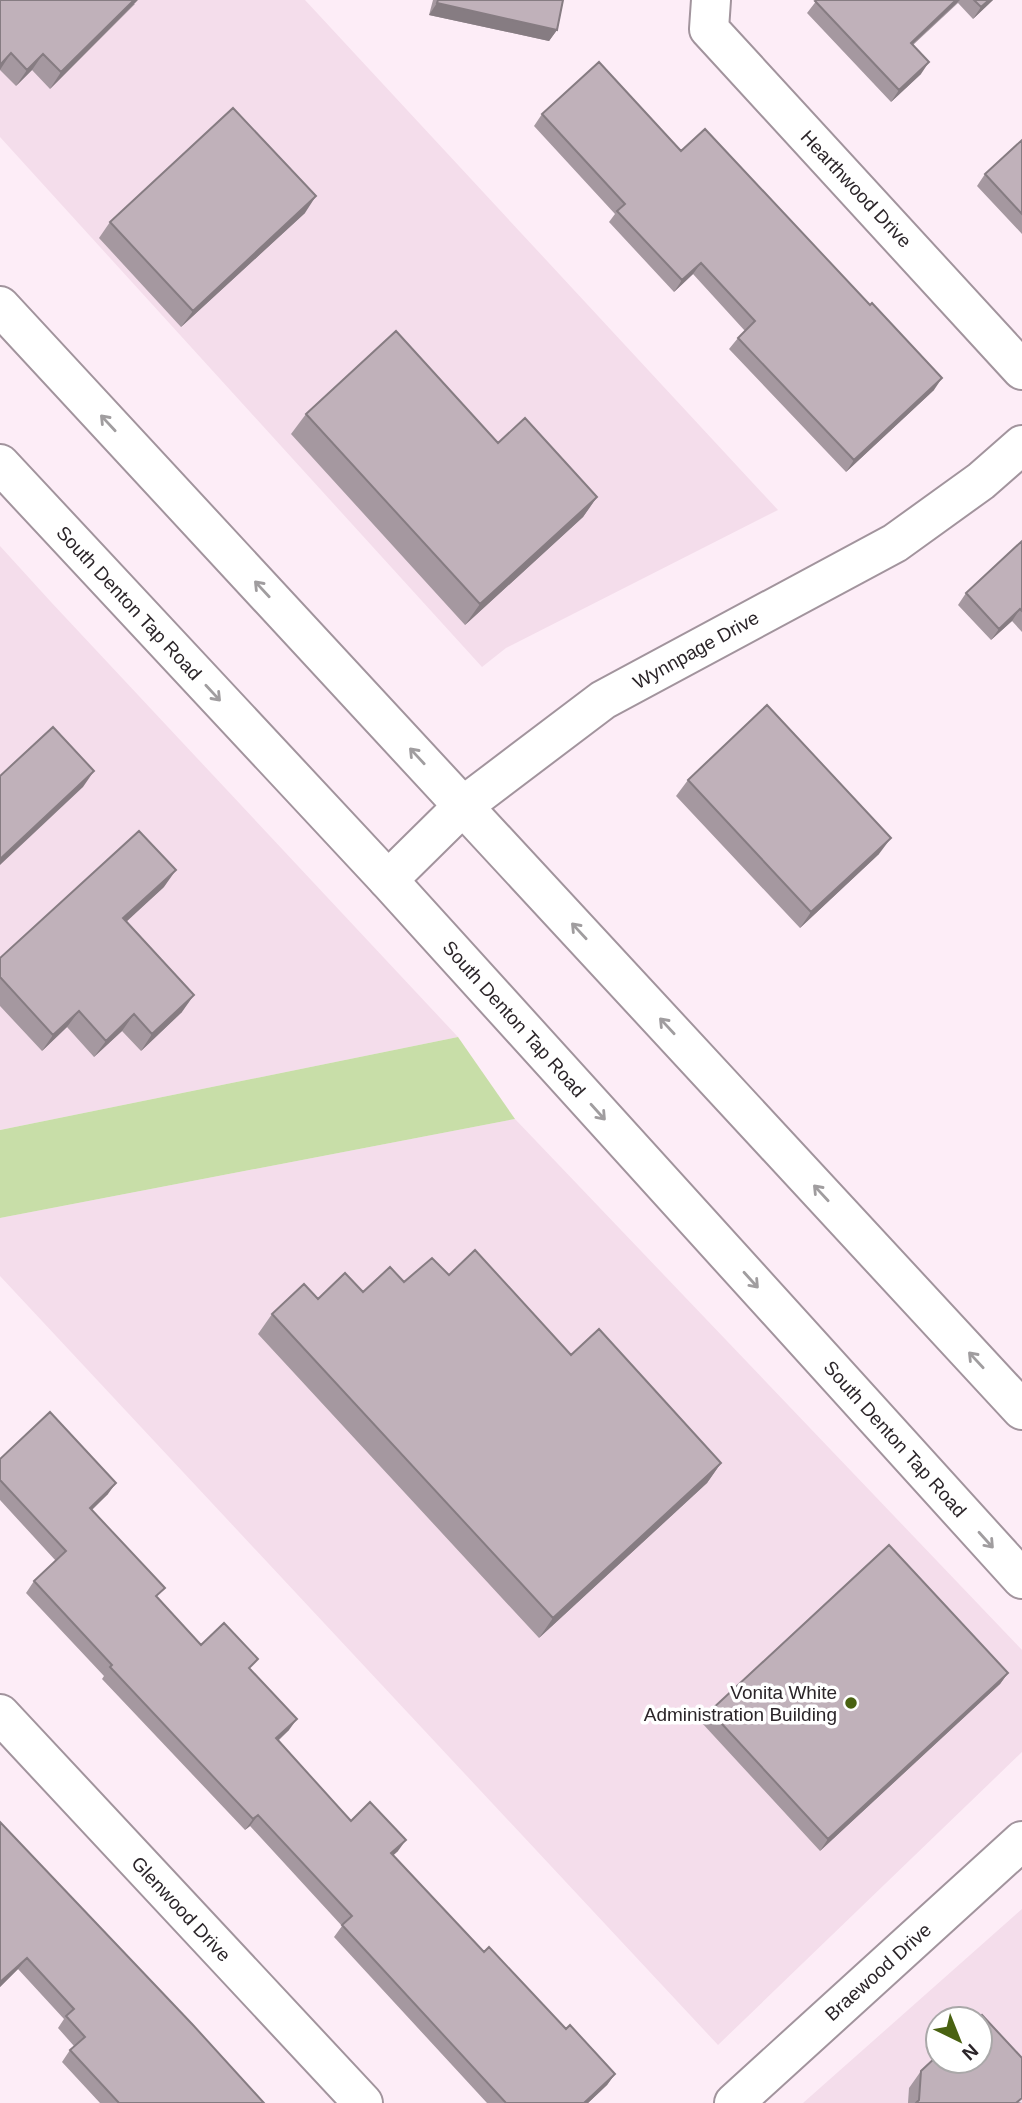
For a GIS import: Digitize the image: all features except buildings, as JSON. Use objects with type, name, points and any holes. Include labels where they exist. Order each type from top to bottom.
[{"type":"main road","name":"Hearthwood Drive","points":[[711,0],[709,29],[1022,370]]},
{"type":"main road","points":[[0,306],[1022,1410]]},
{"type":"main road","name":"Wynnpage Drive","points":[[388,880],[463,807],[603,700],[895,543],[981,481],[1022,445]]},
{"type":"main road","name":"South Denton Tap Road","points":[[0,464],[388,880],[1022,1579]]},
{"type":"main road","name":"Glenwood Drive","points":[[0,1714],[362,2103]]},
{"type":"main road","name":"Braewood Drive","points":[[734,2103],[1022,1841]]},
{"type":"shaded area","points":[[0,0],[305,0],[778,510],[506,648],[482,667],[0,137]]},
{"type":"shaded area","points":[[0,546],[51,602],[458,1037],[0,1130]]},
{"type":"shaded area","points":[[515,1119],[1022,1650],[1022,1752],[718,2045],[0,1276],[0,1218]]},
{"type":"shaded area","points":[[1022,1909],[1022,2103],[803,2103]]},
{"type":"green space","points":[[458,1037],[515,1119],[0,1218],[0,1130]]},
{"type":"place","name":"Vonita White Administration Building","points":[[851,1703]]}]
